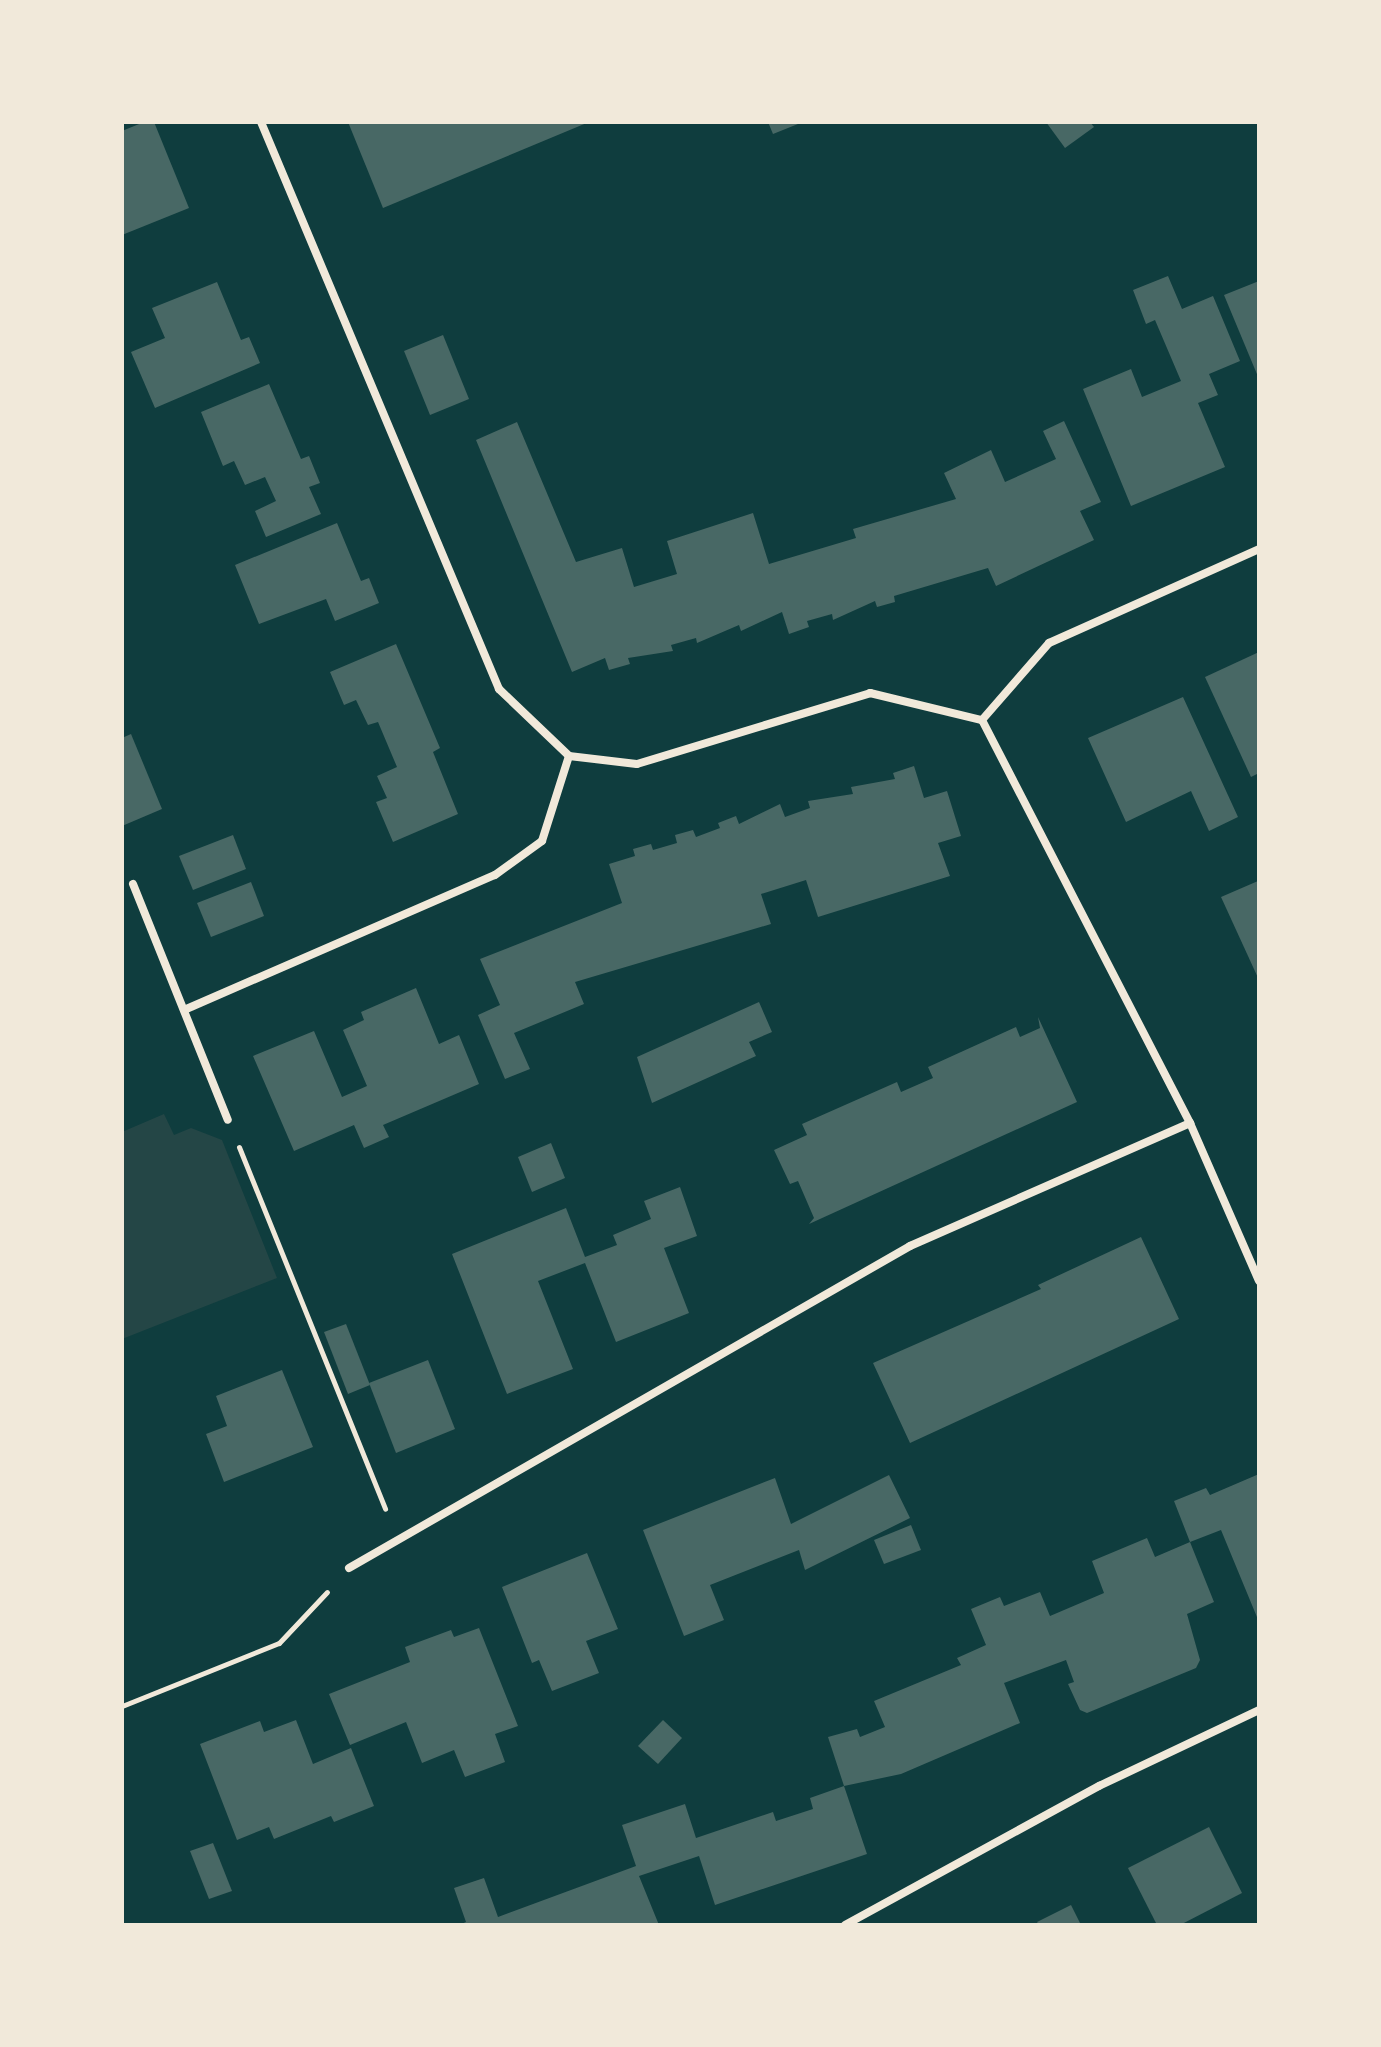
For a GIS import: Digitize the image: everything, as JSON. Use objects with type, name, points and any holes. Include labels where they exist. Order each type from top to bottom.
[{"type":"street","points":[[261,122],[499,689],[569,756],[637,764],[870,693],[982,720],[1190,1123],[1259,1281]]},
{"type":"street","points":[[982,720],[1049,643],[1259,549]]},
{"type":"street","points":[[184,1010],[495,875],[542,841],[569,756]]},
{"type":"street","points":[[133,884],[228,1120]]},
{"type":"street","points":[[349,1568],[910,1246],[1190,1123]]},
{"type":"street","points":[[845,1925],[1099,1786],[1259,1710]]},
{"type":"path","points":[[228,1120],[397,1539]]},
{"type":"path","points":[[122,1706],[279,1643],[349,1568]]},
{"type":"shaded area","points":[[164,1114],[174,1135],[191,1128],[222,1140],[277,1278],[122,1339],[122,1132]]},
{"type":"building","points":[[144,122],[154,122],[189,208],[122,235],[122,131]]},
{"type":"building","points":[[348,122],[589,122],[383,208]]},
{"type":"building","points":[[768,122],[803,122],[773,134]]},
{"type":"building","points":[[1046,122],[1090,122],[1094,127],[1065,148]]},
{"type":"building","points":[[1168,276],[1182,309],[1213,296],[1240,361],[1209,374],[1218,395],[1198,403],[1225,467],[1131,506],[1083,389],[1131,369],[1142,397],[1181,381],[1155,320],[1146,324],[1133,290]]},
{"type":"building","points":[[1259,281],[1259,379],[1224,295]]},
{"type":"building","points":[[217,282],[241,340],[249,337],[260,363],[155,408],[131,352],[165,338],[152,308]]},
{"type":"building","points":[[443,335],[469,399],[430,415],[404,351]]},
{"type":"building","points":[[269,384],[301,459],[309,456],[320,483],[309,487],[321,514],[266,537],[255,511],[276,501],[265,477],[245,485],[234,461],[223,466],[201,412]]},
{"type":"building","points":[[1064,421],[1101,502],[1080,511],[1094,540],[996,586],[988,568],[894,596],[895,602],[877,607],[875,601],[833,620],[832,614],[807,621],[809,627],[789,634],[782,612],[741,631],[739,625],[697,643],[696,638],[671,645],[673,651],[628,658],[630,664],[609,670],[605,658],[572,672],[476,440],[517,422],[576,562],[622,548],[634,587],[677,574],[667,541],[753,513],[769,564],[856,538],[853,529],[956,499],[944,473],[991,450],[1005,482],[1056,459],[1043,431]]},
{"type":"building","points":[[337,523],[361,581],[369,578],[379,603],[335,621],[326,599],[259,624],[235,565]]},
{"type":"building","points":[[396,644],[440,748],[433,752],[458,814],[393,842],[376,802],[387,798],[377,776],[397,767],[378,722],[368,725],[356,700],[344,705],[330,672]]},
{"type":"building","points":[[1259,652],[1259,773],[1251,777],[1205,677]]},
{"type":"building","points":[[1183,697],[1238,817],[1209,831],[1191,791],[1126,822],[1088,738]]},
{"type":"building","points":[[131,734],[162,809],[122,826],[122,738]]},
{"type":"building","points":[[914,766],[924,798],[947,791],[961,836],[938,843],[950,876],[818,917],[806,880],[761,894],[771,924],[575,982],[584,1004],[514,1033],[530,1069],[505,1079],[478,1015],[500,1005],[480,959],[622,903],[609,864],[635,856],[633,849],[651,844],[653,850],[677,843],[675,835],[693,830],[696,837],[720,828],[718,823],[736,816],[739,824],[780,804],[785,817],[810,808],[808,801],[853,794],[851,787],[895,779],[893,773]]},
{"type":"building","points":[[233,835],[246,869],[193,890],[179,856]]},
{"type":"building","points":[[251,882],[264,916],[211,937],[197,903]]},
{"type":"building","points":[[1259,883],[1259,980],[1221,897]]},
{"type":"building","points":[[416,988],[439,1044],[459,1035],[479,1084],[383,1125],[389,1137],[364,1148],[354,1125],[294,1151],[253,1056],[314,1031],[342,1097],[367,1086],[343,1030],[364,1020],[361,1012]]},
{"type":"building","points":[[759,1002],[772,1032],[749,1042],[756,1056],[652,1103],[637,1057]]},
{"type":"building","points":[[1038,1017],[1077,1102],[809,1224],[814,1218],[798,1181],[790,1184],[774,1150],[807,1135],[802,1124],[897,1082],[901,1092],[933,1078],[928,1067],[1016,1027],[1020,1037],[1040,1028]]},
{"type":"building","points":[[551,1143],[565,1178],[532,1192],[518,1157]]},
{"type":"building","points":[[680,1187],[697,1236],[664,1248],[689,1313],[616,1342],[585,1263],[538,1281],[573,1369],[507,1394],[452,1254],[566,1208],[585,1257],[617,1245],[613,1235],[651,1219],[644,1201]]},
{"type":"building","points":[[1141,1237],[1179,1319],[910,1443],[873,1363],[1041,1289],[1038,1285]]},
{"type":"building","points":[[346,1324],[370,1385],[348,1394],[324,1332]]},
{"type":"building","points":[[428,1360],[455,1429],[396,1453],[369,1383]]},
{"type":"building","points":[[282,1370],[313,1447],[224,1482],[206,1434],[227,1426],[216,1396]]},
{"type":"building","points":[[1259,1474],[1259,1622],[1221,1530],[1190,1542],[1174,1501],[1206,1488],[1210,1495]]},
{"type":"building","points":[[889,1475],[910,1518],[805,1570],[799,1550],[710,1585],[724,1620],[684,1636],[643,1530],[775,1478],[791,1524]]},
{"type":"building","points":[[911,1525],[921,1550],[884,1564],[874,1540]]},
{"type":"building","points":[[1147,1538],[1155,1557],[1190,1542],[1214,1602],[1187,1614],[1200,1660],[1196,1668],[1087,1713],[1080,1710],[1068,1684],[1074,1682],[1066,1660],[1004,1683],[1020,1723],[901,1774],[844,1786],[828,1737],[857,1729],[860,1737],[885,1727],[874,1701],[961,1665],[957,1658],[986,1645],[971,1609],[1000,1597],[1004,1606],[1040,1592],[1050,1616],[1104,1593],[1092,1561]]},
{"type":"building","points":[[587,1553],[618,1629],[586,1641],[599,1673],[552,1691],[539,1660],[532,1663],[502,1587]]},
{"type":"building","points":[[479,1628],[518,1726],[495,1734],[505,1762],[465,1777],[454,1750],[422,1763],[406,1722],[350,1745],[329,1694],[410,1662],[405,1647],[451,1630],[454,1637]]},
{"type":"building","points":[[296,1720],[313,1764],[351,1748],[374,1806],[334,1822],[331,1816],[274,1839],[269,1827],[237,1840],[200,1744],[260,1721],[264,1732]]},
{"type":"building","points":[[663,1720],[682,1738],[658,1764],[638,1746]]},
{"type":"building","points":[[844,1786],[867,1854],[715,1905],[699,1856],[639,1876],[659,1925],[459,1925],[466,1922],[454,1888],[484,1878],[498,1917],[636,1866],[622,1825],[685,1804],[696,1838],[773,1812],[776,1821],[813,1809],[810,1798]]},
{"type":"building","points":[[1209,1827],[1242,1893],[1180,1925],[1157,1925],[1128,1868]]},
{"type":"building","points":[[213,1843],[232,1891],[209,1899],[190,1851]]},
{"type":"building","points":[[1071,1905],[1081,1925],[1039,1925],[1037,1922]]}]
